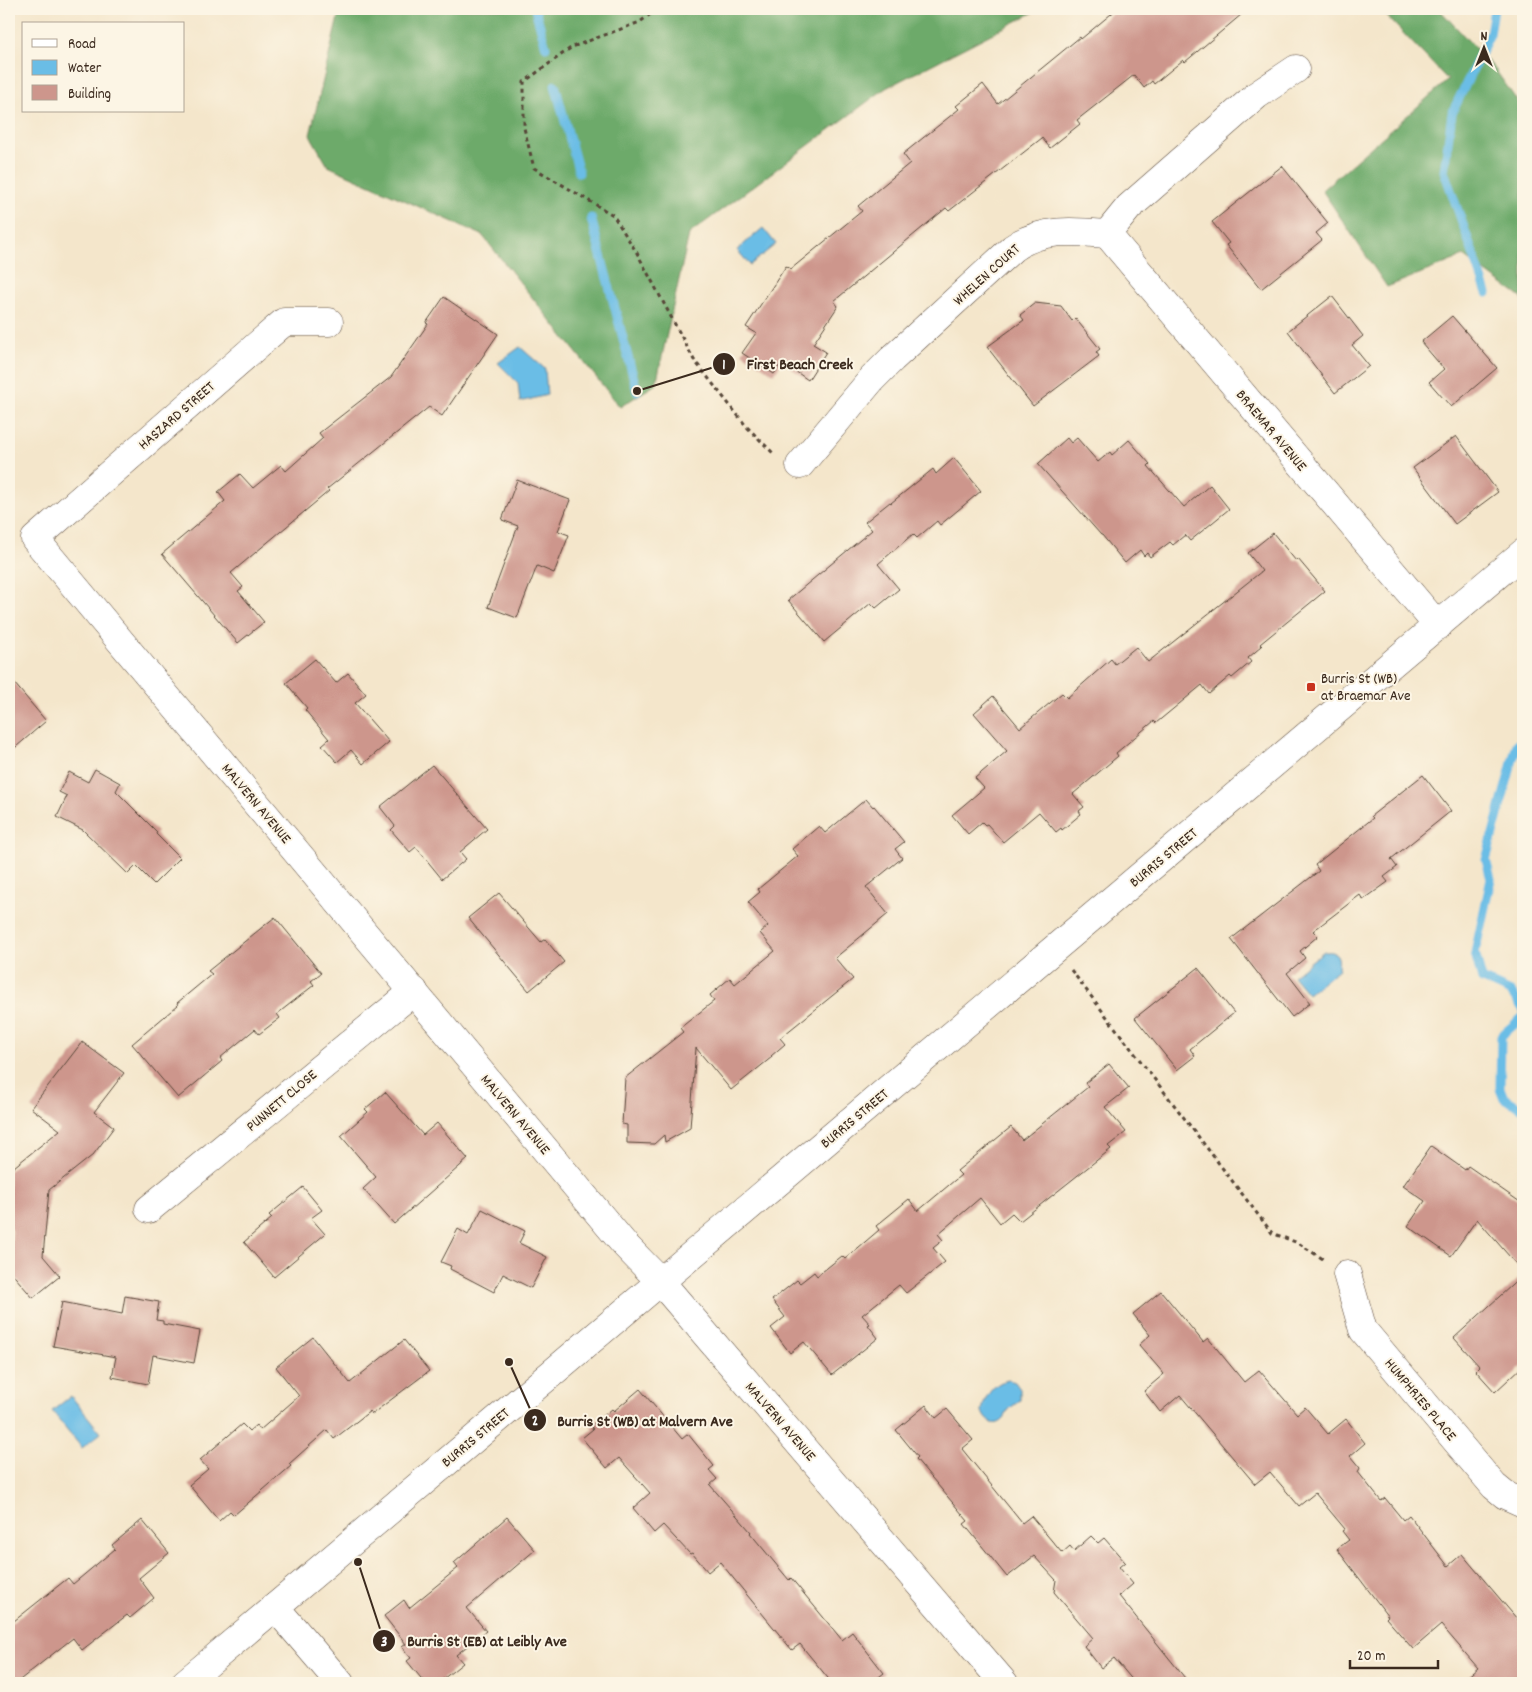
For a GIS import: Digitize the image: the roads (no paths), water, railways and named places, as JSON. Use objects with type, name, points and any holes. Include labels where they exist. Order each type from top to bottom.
[{"type":"street","points":[[1107,234],[1128,207],[1257,95],[1296,69]]},
{"type":"street","name":"WHELEN COURT","points":[[800,465],[872,379],[1018,244],[1038,235],[1055,232],[1076,231],[1107,234]]},
{"type":"street","name":"BRAEMAR AVENUE","points":[[1107,234],[1438,626]]},
{"type":"street","name":"HASZARD STREET","points":[[35,539],[284,322],[329,322]]},
{"type":"street","name":"MALVERN AVENUE","points":[[35,539],[625,1245],[660,1280],[1004,1683]]},
{"type":"street","name":"BURRIS STREET","points":[[185,1683],[1523,553]]},
{"type":"street","name":"PUNNETT CLOSE","points":[[149,1210],[414,991]]},
{"type":"street","name":"HUMPHRIES PLACE","points":[[1347,1274],[1363,1330],[1494,1486],[1505,1495],[1523,1503]]},
{"type":"street","points":[[275,1607],[340,1683]]},
{"type":"water","points":[[763,228],[776,244],[750,265],[737,250]]},
{"type":"water","points":[[520,347],[545,369],[547,395],[520,402],[518,383],[498,363]]},
{"type":"water","points":[[1324,951],[1333,952],[1337,955],[1339,969],[1308,994],[1293,976]]},
{"type":"water","points":[[1009,1380],[1015,1382],[1020,1389],[1020,1400],[1008,1410],[1001,1422],[990,1422],[982,1411],[985,1400],[995,1387]]},
{"type":"water","points":[[71,1396],[101,1433],[82,1448],[52,1411]]},
{"type":"waterway","points":[[535,9],[546,47]]},
{"type":"waterway","points":[[1487,293],[1444,171],[1452,113],[1490,34],[1494,9]]},
{"type":"waterway","points":[[555,85],[579,173]]},
{"type":"waterway","points":[[591,218],[637,391]]},
{"type":"waterway","points":[[1523,741],[1517,744],[1486,860],[1491,879],[1475,953],[1482,979],[1511,992],[1523,1009]]},
{"type":"waterway","points":[[1523,1017],[1501,1036],[1500,1088],[1504,1098],[1523,1109]]},
{"type":"place","name":"First Beach Creek","points":[[637,391]]},
{"type":"place","name":"Burris St (WB) at Braemar Ave","points":[[1311,687]]},
{"type":"place","name":"Burris St (WB) at Malvern Ave","points":[[509,1362]]},
{"type":"place","name":"Burris St (EB) at Leibly Ave","points":[[358,1562]]}]
